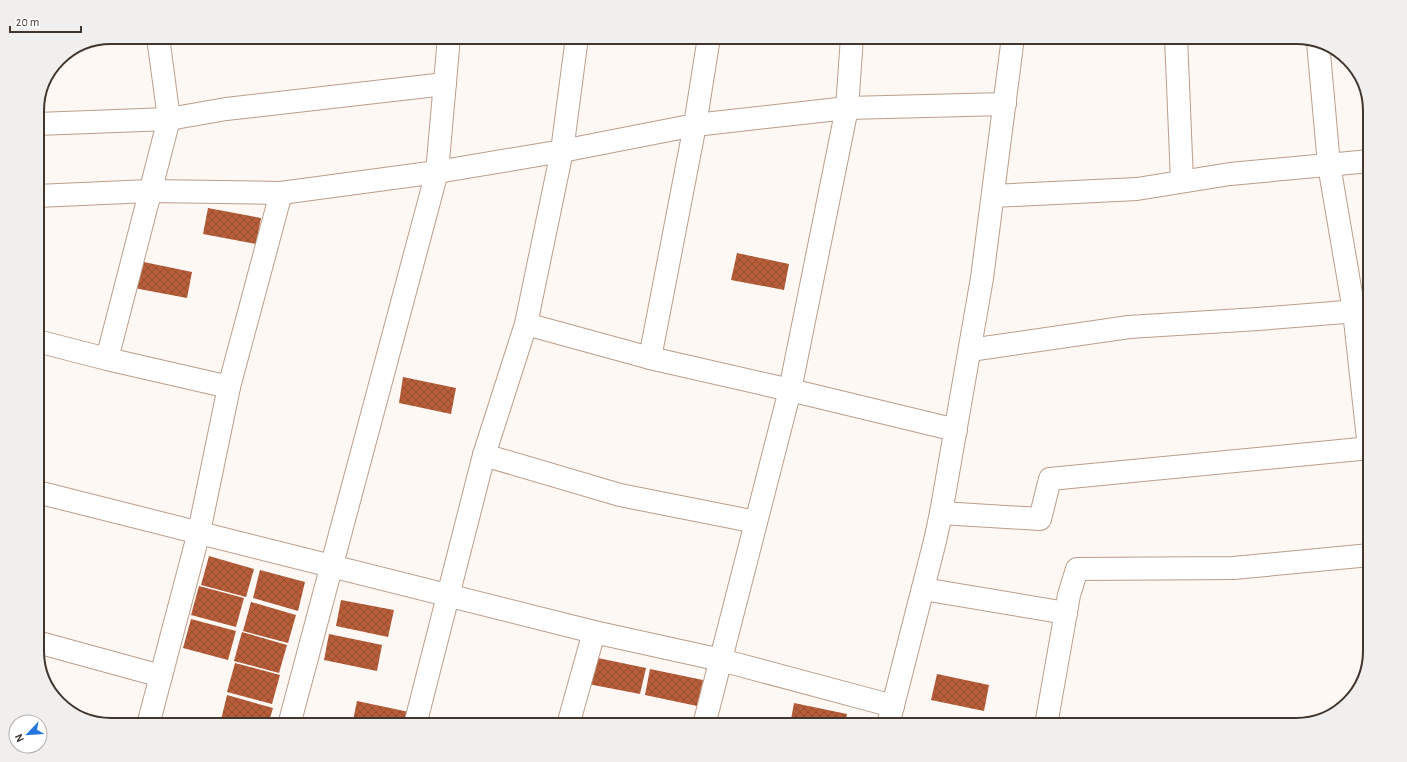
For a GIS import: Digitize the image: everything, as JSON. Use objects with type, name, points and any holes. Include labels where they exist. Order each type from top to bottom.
[{"type":"street","points":[[107,359],[149,191],[169,119],[159,44]]},
{"type":"street","points":[[291,718],[437,172],[448,44]]},
{"type":"street","points":[[418,718],[484,455],[526,324],[562,152],[576,44]]},
{"type":"street","points":[[650,358],[695,125],[708,44]]},
{"type":"street","points":[[706,718],[790,390],[847,108],[852,44]]},
{"type":"street","points":[[44,494],[594,632],[721,660],[890,715],[941,513],[982,278],[1012,44]]},
{"type":"street","points":[[1176,44],[1182,181]]},
{"type":"street","points":[[1319,48],[1329,165],[1362,310],[1363,327]]},
{"type":"street","points":[[44,124],[169,119],[226,109],[445,84]]},
{"type":"street","points":[[44,196],[149,191],[281,193],[437,172],[562,152],[695,125],[847,108],[1005,104]]},
{"type":"street","points":[[993,196],[1137,188],[1230,174],[1363,162]]},
{"type":"street","points":[[150,718],[199,532],[229,387],[281,193]]},
{"type":"street","points":[[970,350],[1129,327],[1258,319],[1362,310]]},
{"type":"street","points":[[526,324],[650,358],[956,430]]},
{"type":"street","points":[[44,343],[229,387]]},
{"type":"street","points":[[941,513],[1040,519],[1050,479],[1363,449]]},
{"type":"street","points":[[484,455],[620,495],[756,522]]},
{"type":"street","points":[[1047,718],[1069,595],[1077,568],[1234,568],[1363,556]]},
{"type":"street","points":[[923,589],[1066,613]]},
{"type":"street","points":[[570,718],[594,632]]},
{"type":"street","points":[[44,644],[161,676]]},
{"type":"building","points":[[208,208],[261,218],[256,244],[203,234]]},
{"type":"building","points":[[737,253],[789,264],[784,290],[731,280]]},
{"type":"building","points":[[139,261],[192,272],[187,298],[134,288]]},
{"type":"building","points":[[403,377],[456,388],[451,414],[399,403]]},
{"type":"building","points":[[209,556],[254,569],[246,597],[201,585]]},
{"type":"building","points":[[260,570],[305,582],[298,611],[253,598]]},
{"type":"building","points":[[199,586],[244,598],[236,627],[191,615]]},
{"type":"building","points":[[341,600],[394,610],[388,637],[336,626]]},
{"type":"building","points":[[251,602],[296,615],[288,643],[243,631]]},
{"type":"building","points":[[191,619],[236,631],[228,660],[183,648]]},
{"type":"building","points":[[242,632],[287,645],[279,673],[234,661]]},
{"type":"building","points":[[329,634],[382,645],[377,671],[324,660]]},
{"type":"building","points":[[593,657],[646,668],[640,694],[588,684]]},
{"type":"building","points":[[235,663],[280,675],[272,704],[227,692]]},
{"type":"building","points":[[650,669],[703,680],[697,706],[645,695]]},
{"type":"building","points":[[937,674],[989,685],[984,711],[931,700]]},
{"type":"building","points":[[227,695],[273,708],[270,718],[221,718]]},
{"type":"building","points":[[357,701],[409,712],[408,718],[353,718]]},
{"type":"building","points":[[794,703],[847,714],[846,718],[791,718]]}]
